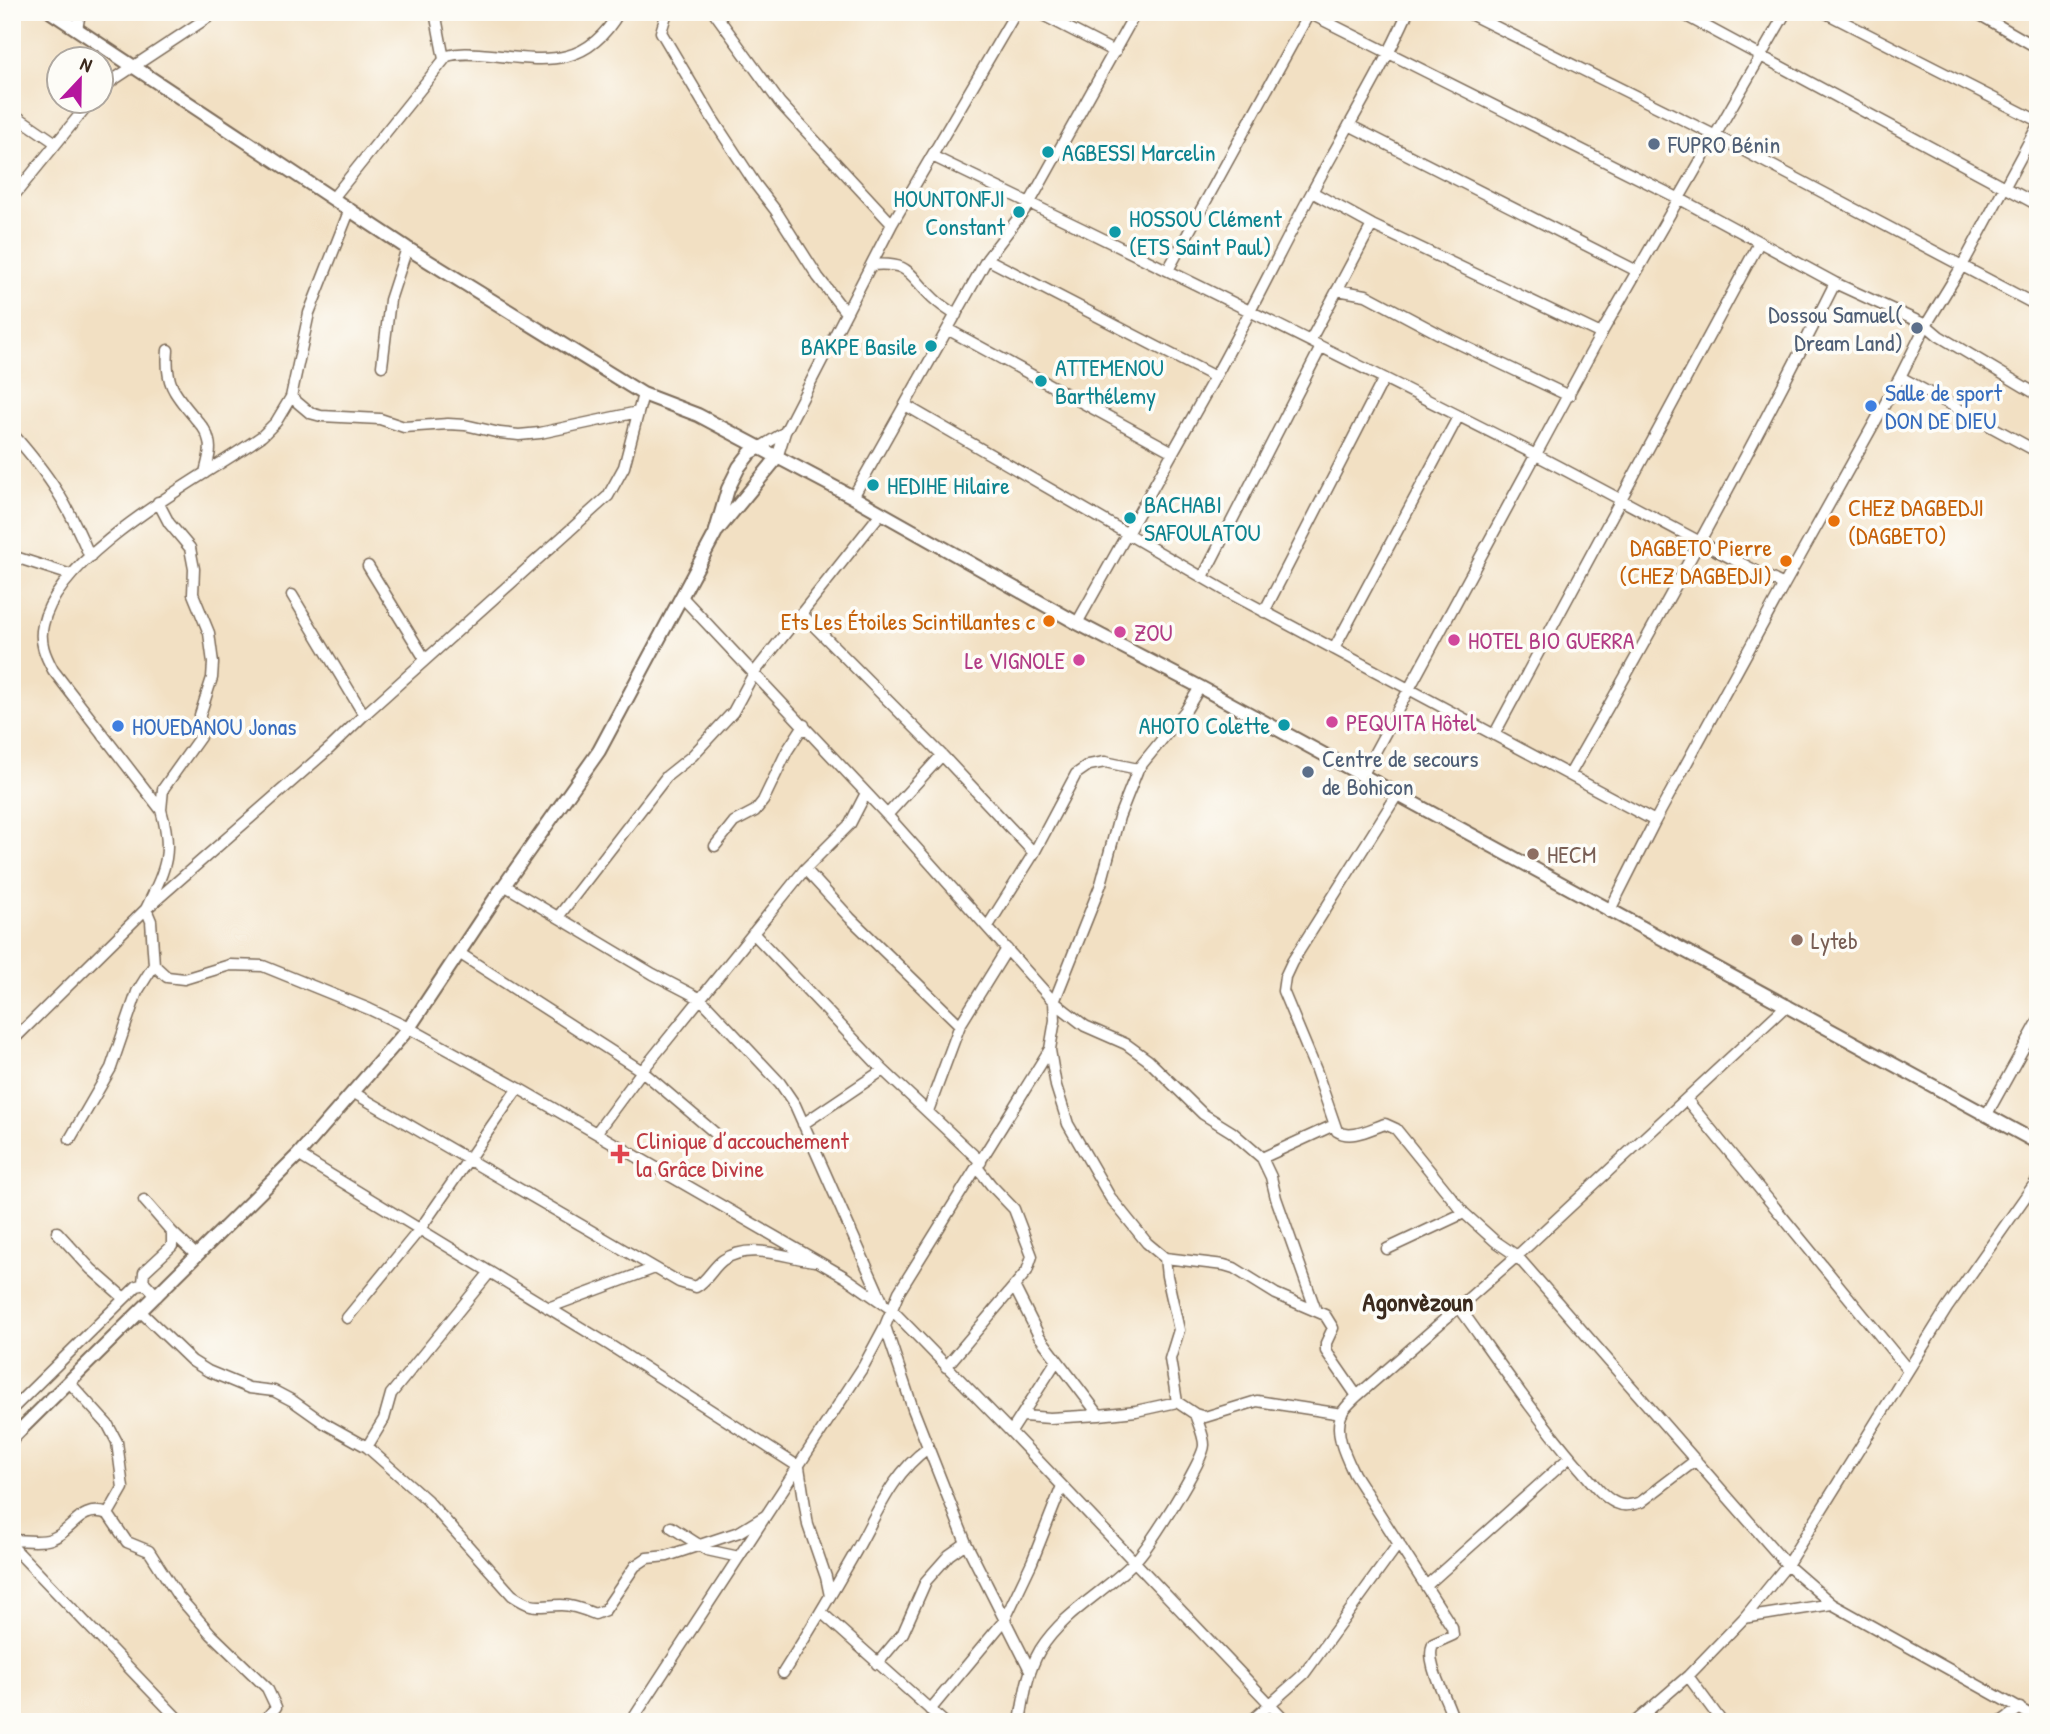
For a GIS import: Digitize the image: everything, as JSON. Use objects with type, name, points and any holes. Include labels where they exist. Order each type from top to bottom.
[{"type":"street","points":[[51,12],[407,248],[642,394],[698,415],[853,496],[1077,623],[1200,687],[1609,912],[2038,1143]]},
{"type":"street","points":[[77,30],[80,12]]},
{"type":"street","points":[[116,79],[216,12]]},
{"type":"street","points":[[435,12],[444,59]]},
{"type":"street","points":[[333,198],[444,59],[451,55],[470,54],[554,60],[572,56],[589,48],[606,33],[619,12]]},
{"type":"street","points":[[667,12],[661,32],[682,71],[756,186],[846,313]]},
{"type":"street","points":[[714,12],[780,103],[892,223]]},
{"type":"street","points":[[715,534],[777,458],[785,432],[809,390],[892,223],[1016,12]]},
{"type":"street","points":[[1037,12],[1115,52]]},
{"type":"street","points":[[853,496],[987,259],[1028,204],[1136,12]]},
{"type":"street","points":[[1077,623],[1251,312],[1312,191],[1389,55],[1408,12]]},
{"type":"street","points":[[1466,12],[1716,136],[2038,306]]},
{"type":"street","points":[[1362,776],[1601,334],[1786,12]]},
{"type":"street","points":[[1609,912],[1784,585],[1900,377],[1926,325],[1962,266],[2038,123],[1824,12]]},
{"type":"street","points":[[1975,12],[2038,48]]},
{"type":"street","points":[[1168,270],[1308,13],[1680,199],[1835,283],[1926,325],[1939,336],[2038,395]]},
{"type":"street","points":[[1682,13],[2038,205]]},
{"type":"street","points":[[12,113],[56,143]]},
{"type":"street","points":[[14,195],[78,116]]},
{"type":"street","points":[[1349,125],[1637,271]]},
{"type":"street","points":[[932,156],[1310,341],[1622,499],[1698,542],[1784,585]]},
{"type":"street","points":[[1312,191],[1372,225],[1601,334]]},
{"type":"street","points":[[161,810],[65,688],[44,654],[41,639],[46,614],[61,586],[90,557],[158,502],[262,436],[276,422],[290,397],[309,313],[350,209]]},
{"type":"street","points":[[1310,341],[1372,225]]},
{"type":"street","points":[[1494,735],[1759,243]]},
{"type":"street","points":[[382,366],[390,300],[407,248]]},
{"type":"street","points":[[987,259],[1215,377]]},
{"type":"street","points":[[872,265],[892,264],[903,268],[912,274],[934,299],[957,314]]},
{"type":"street","points":[[1570,774],[1789,376],[1835,283]]},
{"type":"street","points":[[1337,290],[1366,295],[1445,337],[1569,396]]},
{"type":"street","points":[[948,330],[1173,452]]},
{"type":"street","points":[[1203,578],[1321,347]]},
{"type":"street","points":[[168,350],[166,369],[175,396],[206,432],[210,444],[205,473]]},
{"type":"street","points":[[1900,377],[2038,452]]},
{"type":"street","points":[[1264,612],[1383,380]]},
{"type":"street","points":[[12,1041],[146,909],[330,748],[425,659],[608,496],[624,467],[642,394]]},
{"type":"street","points":[[290,397],[310,414],[321,416],[380,419],[404,427],[465,425],[519,435],[638,412]]},
{"type":"street","points":[[905,405],[1264,612],[1656,821]]},
{"type":"street","points":[[1334,649],[1458,417]]},
{"type":"street","points":[[12,1438],[298,1156],[409,1028],[504,885],[599,751],[715,534],[734,476],[744,460],[785,432]]},
{"type":"street","points":[[12,433],[56,486],[72,513],[90,557]]},
{"type":"street","points":[[70,1139],[111,1068],[137,992],[154,965],[151,921],[146,909],[169,854],[167,831],[161,810],[163,789],[200,737],[200,715],[212,678],[209,633],[192,594],[194,569],[190,548],[169,523],[158,502]]},
{"type":"street","points":[[558,917],[667,776],[692,756],[733,712],[754,673],[881,513]]},
{"type":"street","points":[[12,555],[71,575]]},
{"type":"street","points":[[368,566],[425,659]]},
{"type":"street","points":[[292,595],[364,715]]},
{"type":"street","points":[[682,597],[887,815],[1054,1002],[1085,1026],[1126,1044],[1148,1060],[1203,1114],[1232,1132],[1262,1158],[1271,1177],[1316,1311]]},
{"type":"street","points":[[802,614],[942,755],[1034,853]]},
{"type":"street","points":[[1200,687],[1186,710],[1138,769],[1119,817],[1101,884],[1054,1002],[1055,1020],[1050,1049],[1056,1086],[1068,1124],[1088,1162],[1110,1197],[1147,1243],[1165,1258],[1234,1268],[1276,1294],[1325,1315],[1331,1323],[1332,1332],[1326,1343],[1326,1351],[1357,1395]]},
{"type":"street","points":[[715,846],[734,822],[755,811],[763,801],[787,751],[804,726]]},
{"type":"street","points":[[887,815],[942,755]]},
{"type":"street","points":[[988,926],[1034,853],[1076,774],[1083,768],[1105,762],[1138,769]]},
{"type":"street","points":[[596,1133],[642,1071],[805,869],[850,824],[866,793]]},
{"type":"street","points":[[1396,795],[1285,977],[1283,991],[1286,1001],[1316,1069],[1337,1131],[1351,1136],[1385,1124],[1396,1129],[1464,1213],[1495,1241],[1517,1256],[1787,1565],[1832,1604],[2038,1719]]},
{"type":"street","points":[[805,869],[850,918],[960,1025]]},
{"type":"street","points":[[504,885],[701,999],[789,1094],[887,1306],[885,1326],[895,1361],[966,1543],[1030,1670]]},
{"type":"street","points":[[753,933],[883,1070],[928,1111],[979,1164],[991,1185],[1014,1209],[1028,1245],[1031,1263],[946,1367]]},
{"type":"street","points":[[928,1111],[960,1025],[1007,949]]},
{"type":"street","points":[[459,953],[642,1071],[715,1133]]},
{"type":"street","points":[[154,965],[167,977],[184,979],[230,965],[263,966],[409,1028],[819,1261],[887,1306],[1287,1722]]},
{"type":"street","points":[[1454,1722],[1430,1653],[1433,1643],[1454,1632],[1354,1474],[1340,1438],[1342,1413],[1357,1395],[1517,1256],[1787,1006]]},
{"type":"street","points":[[1987,1114],[2034,1037],[2038,1022]]},
{"type":"street","points":[[887,1306],[899,1293],[1050,1049]]},
{"type":"street","points":[[803,1124],[883,1070]]},
{"type":"street","points":[[347,1318],[419,1229],[518,1088]]},
{"type":"street","points":[[354,1093],[679,1282],[696,1287],[723,1260],[752,1251],[819,1261]]},
{"type":"street","points":[[1686,1099],[1908,1370]]},
{"type":"street","points":[[1262,1158],[1334,1125]]},
{"type":"street","points":[[298,1156],[548,1308],[799,1467],[808,1525],[830,1596]]},
{"type":"street","points":[[1635,1722],[1688,1676],[1744,1618],[1787,1565],[1947,1308],[2038,1179]]},
{"type":"street","points":[[145,1200],[197,1256]]},
{"type":"street","points":[[1387,1249],[1464,1213]]},
{"type":"street","points":[[58,1232],[91,1269],[124,1298]]},
{"type":"street","points":[[12,1409],[124,1298],[143,1283],[144,1272],[172,1245],[172,1232]]},
{"type":"street","points":[[1165,1258],[1179,1330],[1169,1368],[1177,1402],[1195,1414],[1212,1416],[1257,1401],[1342,1413]]},
{"type":"street","points":[[548,1308],[655,1268]]},
{"type":"street","points":[[367,1447],[384,1419],[391,1394],[490,1272]]},
{"type":"street","points":[[143,1283],[157,1296]]},
{"type":"street","points":[[1014,1286],[1029,1320],[1099,1415]]},
{"type":"street","points":[[1460,1307],[1522,1396],[1605,1496],[1618,1504],[1632,1506],[1696,1460]]},
{"type":"street","points":[[141,1312],[192,1361],[208,1371],[249,1388],[274,1391],[367,1447],[427,1500],[512,1595],[526,1605],[539,1608],[563,1604],[595,1614],[605,1610],[635,1566],[647,1558],[667,1556],[739,1532],[768,1514]]},
{"type":"street","points":[[631,1722],[799,1467],[863,1367],[885,1326]]},
{"type":"street","points":[[1011,1432],[1057,1360]]},
{"type":"street","points":[[69,1382],[108,1425],[117,1442],[123,1488],[108,1514]]},
{"type":"street","points":[[1023,1416],[1050,1418],[1099,1415],[1136,1411],[1177,1402]]},
{"type":"street","points":[[1020,1722],[1030,1670],[1041,1649],[1063,1623],[1135,1562],[1170,1509],[1203,1451],[1203,1437],[1195,1414]]},
{"type":"street","points":[[783,1673],[821,1612],[891,1486],[912,1460],[928,1448]]},
{"type":"street","points":[[1426,1586],[1570,1457]]},
{"type":"street","points":[[930,1710],[1004,1620],[1032,1562],[1062,1486]]},
{"type":"street","points":[[12,1540],[48,1541],[62,1534],[80,1517],[96,1510],[108,1514],[127,1542],[149,1551],[178,1596],[211,1634],[267,1688],[276,1707],[263,1722]]},
{"type":"street","points":[[671,1527],[698,1545],[714,1552],[739,1557]]},
{"type":"street","points":[[877,1664],[903,1633],[926,1581],[949,1555],[966,1543]]},
{"type":"street","points":[[1250,1722],[1319,1657],[1399,1544]]},
{"type":"street","points":[[12,1546],[181,1722]]},
{"type":"street","points":[[1744,1618],[1832,1604]]},
{"type":"street","points":[[821,1612],[943,1721]]},
{"type":"street","points":[[1688,1676],[1722,1722]]},
{"type":"street","points":[[2001,1722],[2020,1709]]},
{"type":"place","name":"FUPRO Bénin","points":[[1654,144]]},
{"type":"place","name":"AGBESSI Marcelin","points":[[1048,152]]},
{"type":"place","name":"HOUNTONFJI Constant","points":[[1019,212]]},
{"type":"place","name":"HOSSOU Clément (ETS Saint Paul)","points":[[1115,232]]},
{"type":"place","name":"Dossou Samuel( Dream Land)","points":[[1917,328]]},
{"type":"place","name":"BAKPE Basile","points":[[931,346]]},
{"type":"place","name":"ATTEMENOU Barthélemy","points":[[1041,381]]},
{"type":"place","name":"Salle de sport DON DE DIEU","points":[[1871,406]]},
{"type":"place","name":"HEDIHE Hilaire","points":[[873,485]]},
{"type":"place","name":"BACHABI SAFOULATOU","points":[[1130,518]]},
{"type":"place","name":"CHEZ DAGBEDJI (DAGBETO)","points":[[1834,521]]},
{"type":"place","name":"DAGBETO Pierre (CHEZ DAGBEDJI)","points":[[1786,561]]},
{"type":"place","name":"Ets Les Étoiles Scintillantes c","points":[[1049,621]]},
{"type":"place","name":"ZOU","points":[[1120,632]]},
{"type":"place","name":"HOTEL BIO GUERRA","points":[[1454,640]]},
{"type":"place","name":"Le VIGNOLE","points":[[1079,660]]},
{"type":"place","name":"PEQUITA Hôtel","points":[[1332,722]]},
{"type":"place","name":"AHOTO Colette","points":[[1284,725]]},
{"type":"place","name":"HOUEDANOU Jonas","points":[[118,726]]},
{"type":"place","name":"Centre de secours de Bohicon","points":[[1308,772]]},
{"type":"place","name":"HECM","points":[[1533,854]]},
{"type":"place","name":"Lyteb","points":[[1797,940]]},
{"type":"place","name":"Clinique d’accouchement la Grâce Divine","points":[[620,1154]]},
{"type":"district","name":"Agonvèzoun","points":[[1418,1301]]}]
